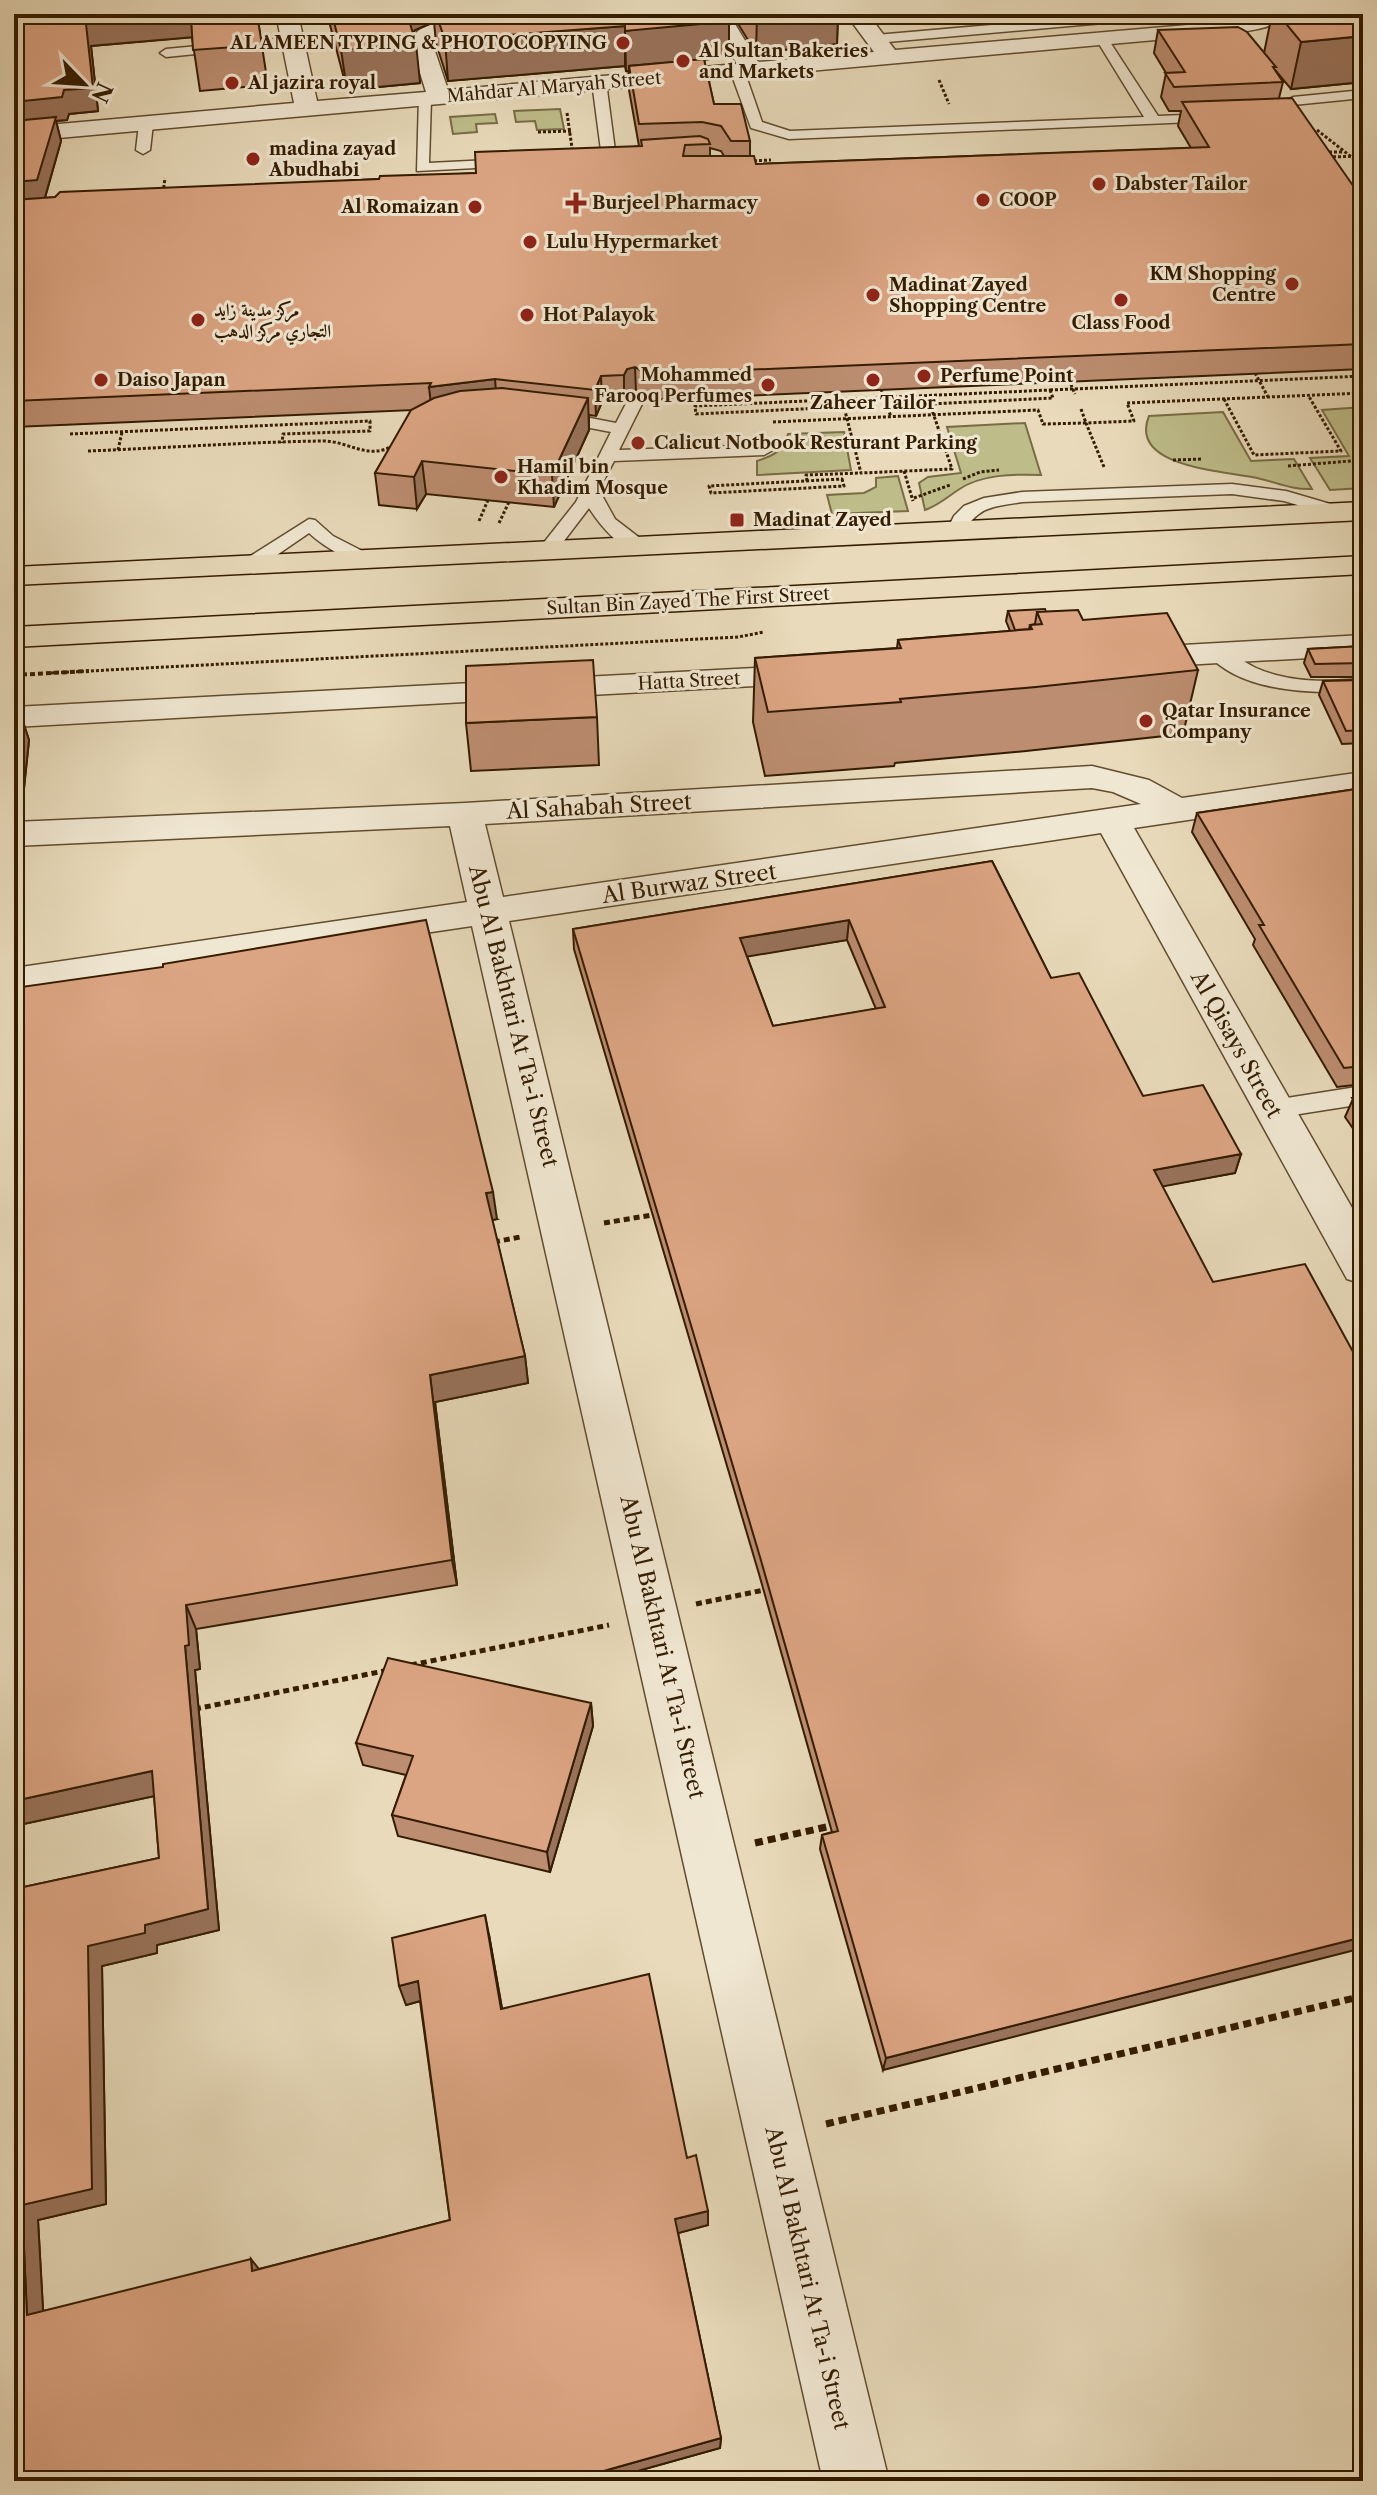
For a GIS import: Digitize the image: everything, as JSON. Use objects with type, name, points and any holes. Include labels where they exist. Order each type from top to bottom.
[{"type":"main road","points":[[14,576],[1350,511]]},
{"type":"main road","name":"Sultan Bin Zayed The First Street","points":[[14,637],[1363,565]]},
{"type":"street","points":[[287,14],[307,110]]},
{"type":"street","points":[[432,98],[421,41],[428,33],[447,27],[602,14]]},
{"type":"street","points":[[718,14],[744,69]]},
{"type":"street","points":[[857,14],[882,48]]},
{"type":"street","name":"Mahdar Al Maryah Street","points":[[1217,31],[1278,14]]},
{"type":"street","name":"Mahdar Al Maryah Street","points":[[14,135],[744,69],[882,48],[1217,31],[1270,24],[1293,14]]},
{"type":"street","points":[[1107,659],[1363,645]]},
{"type":"street","name":"Hatta Street","points":[[14,717],[840,673]]},
{"type":"street","name":"Al Sahabah Street","points":[[14,834],[465,814],[1092,777],[1133,785],[1152,793],[1176,811]]},
{"type":"street","name":"Al Burwaz Street","points":[[14,981],[1363,783]]},
{"type":"street","name":"Abu Al Bakhtari At Ta-i Street","points":[[465,814],[565,1229],[856,2481]]},
{"type":"street","name":"Al Qisays Street","points":[[1112,821],[1363,1267]]},
{"type":"lane","points":[[882,48],[1160,14]]},
{"type":"lane","points":[[1171,14],[1217,31]]},
{"type":"lane","points":[[1102,39],[1154,121]]},
{"type":"lane","points":[[166,53],[292,41]]},
{"type":"lane","points":[[744,69],[753,119],[764,130],[789,135],[877,132],[937,138],[993,135],[1021,126],[1220,118]]},
{"type":"lane","points":[[574,160],[616,158],[605,130],[599,82]]},
{"type":"lane","points":[[1288,103],[1363,94]]},
{"type":"lane","points":[[432,98],[422,168],[522,163]]},
{"type":"lane","points":[[143,150],[146,124]]},
{"type":"lane","points":[[547,550],[591,491],[636,400]]},
{"type":"lane","points":[[537,415],[581,419],[621,429]]},
{"type":"lane","points":[[608,456],[764,450]]},
{"type":"lane","points":[[956,530],[960,520],[970,510],[1026,486],[1191,479],[1226,483],[1259,492]]},
{"type":"lane","points":[[995,500],[1205,489],[1286,496],[1350,511]]},
{"type":"lane","points":[[591,491],[599,512],[607,522],[639,546]]},
{"type":"lane","points":[[1217,653],[1250,675],[1283,684],[1318,688],[1363,685]]},
{"type":"lane","points":[[1274,1109],[1363,1095]]},
{"type":"path","points":[[563,85],[574,160]]},
{"type":"path","points":[[538,132],[605,130]]},
{"type":"path","points":[[1317,130],[1363,166]]},
{"type":"path","points":[[1326,163],[1319,152],[1342,152]]},
{"type":"path","points":[[1322,157],[1363,156]]},
{"type":"path","points":[[161,201],[165,178]]},
{"type":"path","points":[[1064,369],[1074,391]]},
{"type":"path","points":[[1255,373],[1268,397]]},
{"type":"path","points":[[861,473],[844,407],[696,414],[695,406],[1363,376]]},
{"type":"path","points":[[881,389],[891,417]]},
{"type":"path","points":[[807,481],[806,475],[952,469],[930,404],[1053,398],[1050,390]]},
{"type":"path","points":[[726,452],[732,437],[750,426],[777,422],[1038,410],[1043,424],[1134,421],[1127,403],[1363,393]]},
{"type":"path","points":[[1224,399],[1254,455],[1341,451],[1308,395]]},
{"type":"path","points":[[1081,409],[1109,481]]},
{"type":"path","points":[[70,434],[370,421],[370,431],[283,434],[282,443]]},
{"type":"path","points":[[118,450],[122,432]]},
{"type":"path","points":[[88,451],[337,442],[368,453],[386,450],[397,442]]},
{"type":"path","points":[[898,501],[925,496],[971,474],[1004,469]]},
{"type":"path","points":[[904,471],[914,506]]},
{"type":"path","points":[[842,479],[844,486],[711,493],[709,486],[807,481],[842,479]]},
{"type":"path","points":[[484,511],[488,500]]},
{"type":"path","points":[[498,525],[509,502]]},
{"type":"path","points":[[486,1243],[659,1213]]},
{"type":"path","points":[[711,1853],[851,1822]]},
{"type":"path","points":[[774,2136],[1363,1996]]},
{"type":"shaded area","points":[[560,109],[564,129],[537,130],[535,121],[516,122],[514,111]]},
{"type":"shaded area","points":[[495,114],[497,123],[476,124],[477,132],[453,134],[450,117]]},
{"type":"shaded area","points":[[1363,407],[1363,488],[1330,490],[1310,458],[1349,456],[1322,410]]},
{"type":"shaded area","points":[[1223,412],[1251,461],[1294,459],[1312,489],[1289,487],[1182,463],[1152,446],[1146,433],[1149,416]]},
{"type":"shaded area","points":[[1025,423],[1041,475],[1009,475],[977,481],[925,510],[919,483],[928,477],[961,473],[947,427]]},
{"type":"shaded area","points":[[844,432],[851,470],[757,475],[757,461],[776,452],[788,434]]},
{"type":"shaded area","points":[[898,476],[908,511],[832,514],[827,495],[864,493],[876,487],[876,478]]},
{"type":"building","points":[[14,14],[219,14],[86,24],[93,88],[64,90],[62,97],[14,102]]},
{"type":"building","points":[[257,14],[262,45],[193,50],[191,17]]},
{"type":"building","points":[[332,14],[407,14],[416,43],[341,50]]},
{"type":"building","points":[[436,14],[729,16],[699,20],[700,24],[625,31],[625,26],[445,40]]},
{"type":"building","points":[[1278,14],[1363,14],[1363,36],[1301,42]]},
{"type":"building","points":[[1238,27],[1247,32],[1276,67],[1273,67],[1283,82],[1174,87],[1165,73],[1185,72],[1158,30]]},
{"type":"building","points":[[704,59],[714,104],[741,104],[750,141],[731,141],[721,126],[702,122],[639,124],[629,66]]},
{"type":"building","name":"Madinat Zayed Shopping Centre","points":[[1292,98],[1363,200],[1363,344],[646,374],[635,367],[627,369],[624,375],[601,376],[595,390],[495,379],[429,387],[431,383],[14,401],[14,200],[55,197],[60,192],[476,173],[475,152],[642,146],[641,140],[700,136],[708,139],[710,144],[685,145],[683,156],[754,156],[756,164],[1209,147],[1182,102]]},
{"type":"building","points":[[56,117],[37,180],[14,182],[14,121]]},
{"type":"building","points":[[502,388],[588,398],[552,475],[422,461],[414,477],[375,473],[411,410],[434,398],[460,391]]},
{"type":"building","points":[[1045,609],[1046,612],[1037,612],[1035,624],[1030,625],[1029,629],[1015,630],[1008,611]]},
{"type":"building","points":[[1078,610],[1083,620],[1167,613],[1198,670],[900,699],[901,702],[768,712],[755,658],[901,648],[898,640],[1032,629],[1030,625],[1042,624],[1037,612]]},
{"type":"building","points":[[1363,646],[1363,663],[1315,664],[1308,649]]},
{"type":"building","points":[[593,660],[597,717],[466,723],[466,666]]},
{"type":"building","points":[[1363,680],[1363,730],[1346,731],[1323,681]]},
{"type":"building","points":[[1363,788],[1363,1066],[1344,1068],[1197,813]]},
{"type":"building","points":[[992,861],[1051,978],[1079,973],[1143,1096],[1203,1085],[1241,1154],[1154,1170],[1213,1282],[1305,1264],[1363,1370],[1363,1937],[886,2058],[822,1835],[838,1831],[573,929]],"holes":[[[849,920],[885,1007],[773,1026],[740,938]]]},
{"type":"building","points":[[426,920],[493,1192],[486,1193],[525,1356],[430,1375],[452,1560],[186,1605],[189,1645],[185,1646],[208,1909],[145,1925],[145,1933],[88,1946],[92,2189],[22,2205],[27,2315],[251,2259],[252,2271],[450,2220],[418,1981],[399,1986],[392,1938],[485,1915],[501,2009],[649,1974],[687,2158],[696,2155],[708,2211],[675,2219],[721,2438],[568,2481],[14,2481],[14,1889],[159,1858],[152,1771],[14,1801],[14,988],[163,967],[163,964]]},
{"type":"building","points":[[1363,1089],[1363,1113],[1352,1098],[1361,1096],[1357,1090]]},
{"type":"building","points":[[388,1658],[591,1703],[547,1852],[392,1815],[413,1756],[356,1743]]},
{"type":"place","name":"AL AMEEN TYPING & PHOTOCOPYING","points":[[623,43]]},
{"type":"place","name":"Al Sultan Bakeries and Markets","points":[[683,61]]},
{"type":"place","name":"Al jazira royal","points":[[232,83]]},
{"type":"place","name":"madina zayad Abudhabi","points":[[253,159]]},
{"type":"place","name":"Dabster Tailor","points":[[1099,184]]},
{"type":"place","name":"COOP","points":[[983,200]]},
{"type":"place","name":"Burjeel Pharmacy","points":[[576,203]]},
{"type":"place","name":"Al Romaizan","points":[[475,207]]},
{"type":"place","name":"Lulu Hypermarket","points":[[530,242]]},
{"type":"place","name":"KM Shopping Centre","points":[[1292,284]]},
{"type":"place","name":"Madinat Zayed Shopping Centre","points":[[873,295]]},
{"type":"place","name":"Class Food","points":[[1121,300]]},
{"type":"place","name":"Hot Palayok","points":[[527,315]]},
{"type":"place","name":"مركز مدينة زايد التجاري مركز الدهب","points":[[198,320]]},
{"type":"place","name":"Perfume Point","points":[[924,376]]},
{"type":"place","name":"Daiso Japan","points":[[101,380]]},
{"type":"place","name":"Zaheer Tailor","points":[[873,380]]},
{"type":"place","name":"Mohammed Farooq Perfumes","points":[[768,385]]},
{"type":"place","name":"Calicut Notbook Resturant Parking","points":[[638,443]]},
{"type":"place","name":"Hamil bin Khadim Mosque","points":[[501,477]]},
{"type":"place","name":"Madinat Zayed","points":[[737,520]]},
{"type":"place","name":"Qatar Insurance Company","points":[[1146,721]]}]
